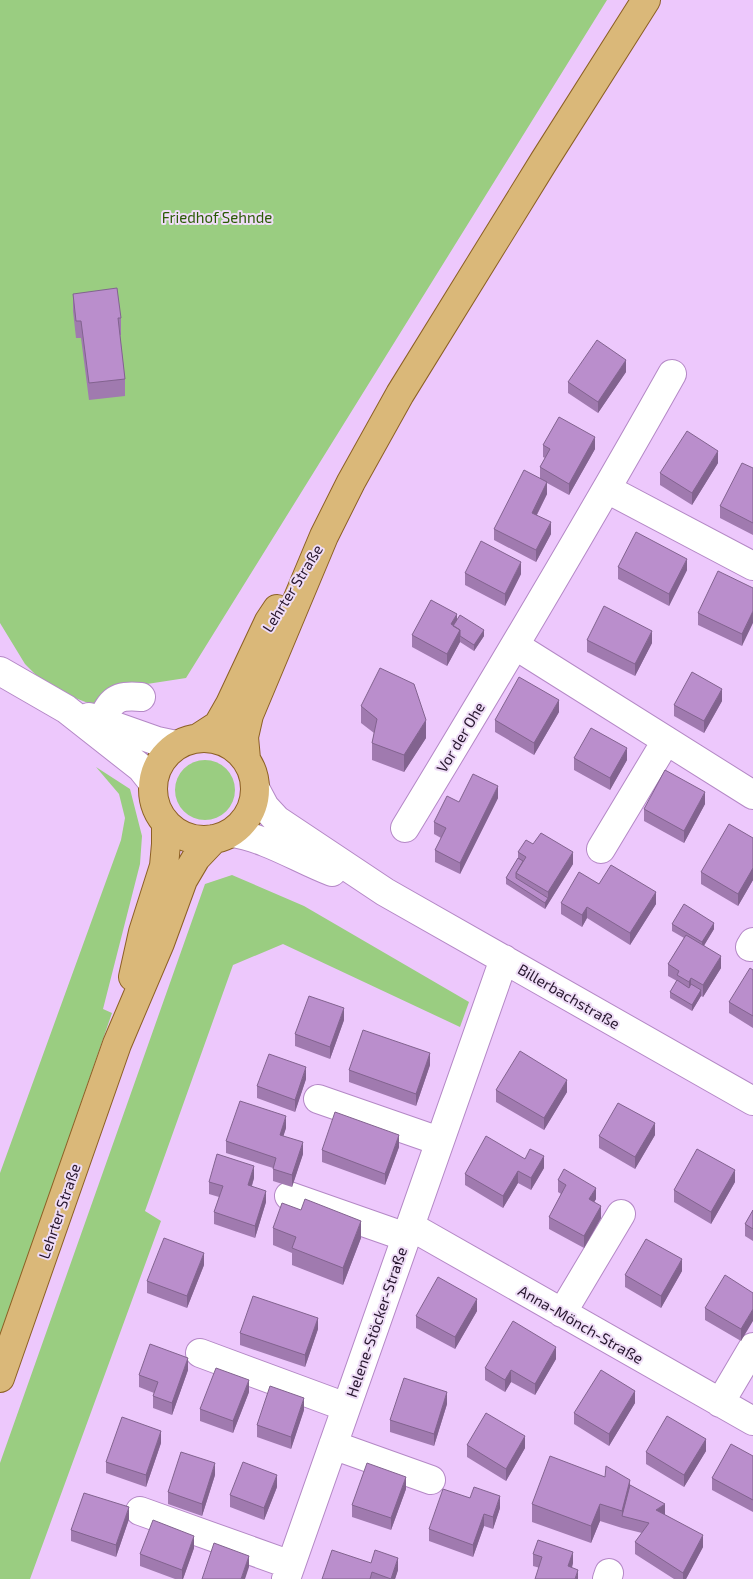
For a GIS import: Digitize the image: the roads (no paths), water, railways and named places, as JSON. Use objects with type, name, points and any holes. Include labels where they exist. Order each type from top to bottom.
[{"type":"main road","points":[[324,536],[351,482],[400,394],[646,0]]},
{"type":"main road","name":"Lehrter Straße","points":[[187,742],[218,725],[230,704],[269,621],[324,536]]},
{"type":"main road","name":"Lehrter Straße","points":[[246,759],[244,737],[249,715],[324,536]]},
{"type":"main road","points":[[212,738],[225,742],[237,749],[246,759],[255,779],[256,790],[252,806],[244,822],[222,836],[196,840],[180,834],[166,823],[158,811],[153,798],[156,768],[165,755],[187,742],[212,738]]},
{"type":"main road","name":"Lehrter Straße","points":[[117,1044],[143,932],[164,866],[166,823]]},
{"type":"main road","name":"Lehrter Straße","points":[[0,1378],[117,1044],[160,943],[183,880],[196,858],[222,836]]},
{"type":"street","name":"Vor der Ohe","points":[[404,828],[516,646],[672,374]]},
{"type":"street","points":[[607,489],[753,566]]},
{"type":"street","points":[[516,646],[753,795]]},
{"type":"street","points":[[0,671],[66,709],[141,768],[153,783]]},
{"type":"street","points":[[101,721],[110,704],[120,697],[141,696]]},
{"type":"street","points":[[66,709],[157,741],[187,742]]},
{"type":"street","points":[[601,849],[666,741]]},
{"type":"street","name":"Billerbachstraße","points":[[256,790],[264,807],[277,820],[385,892],[753,1101]]},
{"type":"street","name":"Billerbachstraße","points":[[222,836],[248,835],[326,870],[385,892]]},
{"type":"street","name":"Helene-Stöcker-Straße","points":[[140,1511],[288,1572],[504,959]]},
{"type":"street","points":[[318,1099],[439,1141]]},
{"type":"street","name":"Helene-Stöcker-Straße","points":[[289,1196],[408,1232]]},
{"type":"street","points":[[562,1313],[621,1214]]},
{"type":"street","name":"Anna-Mönch-Straße","points":[[408,1232],[562,1313],[753,1421]]},
{"type":"street","points":[[720,1402],[753,1347]]},
{"type":"street","name":"Helene-Stöcker-Straße","points":[[200,1353],[346,1407]]},
{"type":"street","points":[[333,1445],[431,1480]]},
{"type":"park label","name":"Friedhof Sehnde","points":[[217,217]]}]
